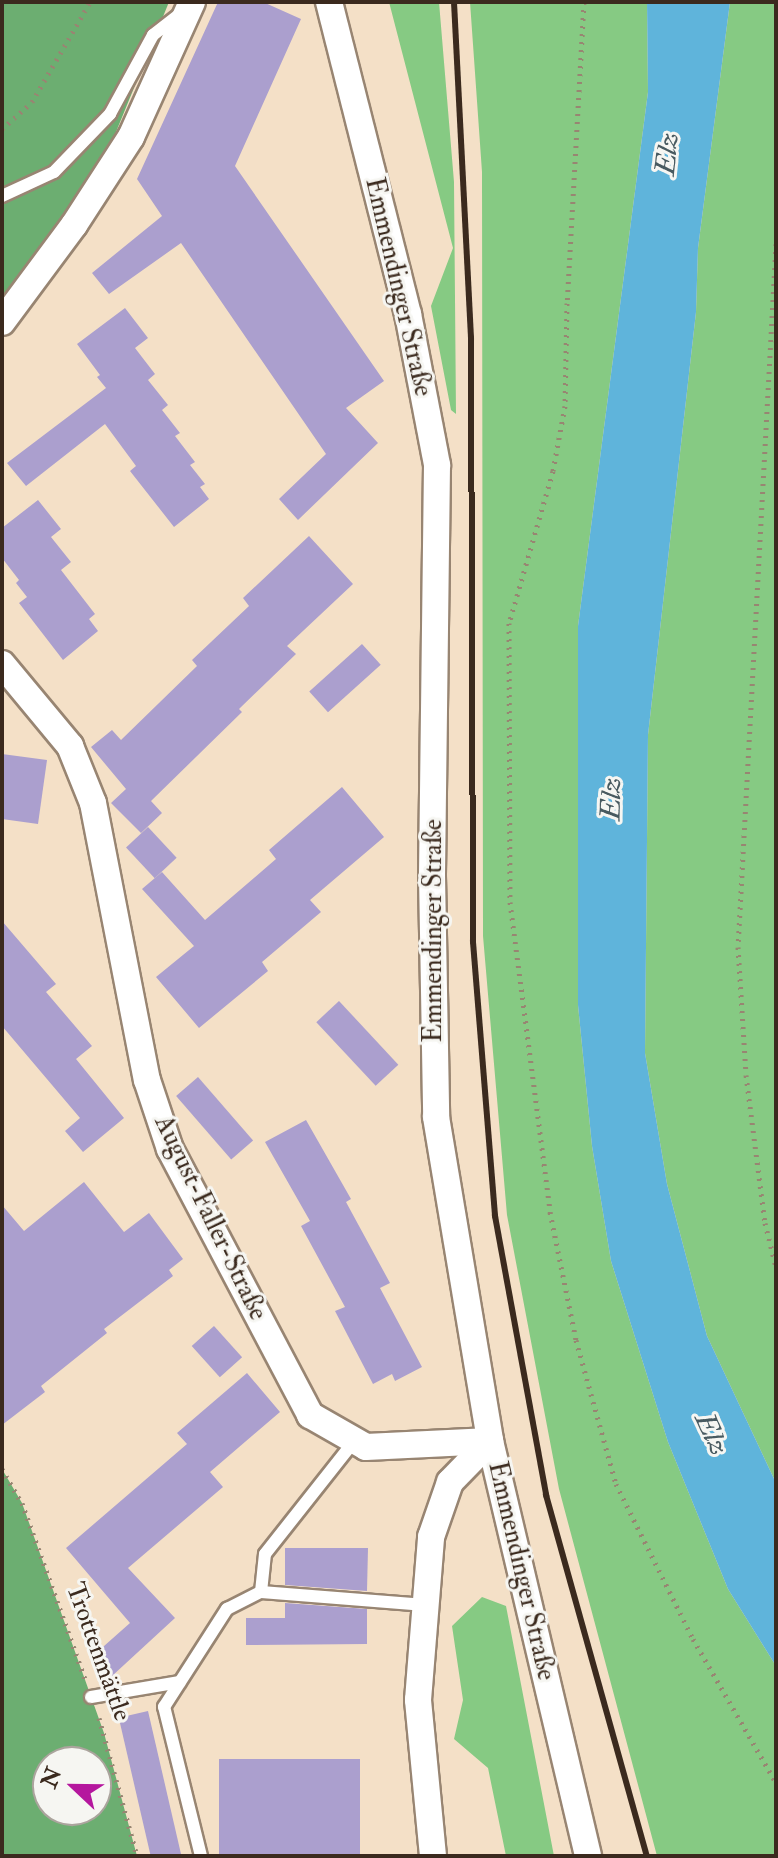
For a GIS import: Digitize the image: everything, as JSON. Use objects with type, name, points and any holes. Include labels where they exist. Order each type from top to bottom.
[{"type":"street","name":"Emmendinger Straße","points":[[329,2],[408,314],[437,465],[432,876],[436,1117],[490,1441],[588,1856]]},
{"type":"street","points":[[2,322],[74,225],[131,137],[191,5]]},
{"type":"street","name":"August-Faller-Straße","points":[[2,664],[70,746],[93,803],[147,1080],[170,1149],[310,1415],[366,1447],[490,1441]]},
{"type":"street","points":[[433,1856],[418,1700],[431,1537],[450,1482],[490,1441]]},
{"type":"lane","points":[[2,196],[54,172],[110,114],[153,35],[191,5]]},
{"type":"lane","points":[[261,1592],[265,1554],[355,1440]]},
{"type":"lane","points":[[201,1856],[164,1707],[227,1609],[261,1592],[425,1605]]},
{"type":"lane","points":[[91,1697],[180,1682]]},
{"type":"path","points":[[2,129],[32,102],[90,2]]},
{"type":"path","points":[[584,2],[567,303],[565,406],[553,471],[509,623],[510,902],[550,1212],[576,1340],[616,1484],[693,1639],[776,1783]]},
{"type":"path","points":[[776,244],[738,947],[746,1075],[765,1223],[776,1267]]},
{"type":"path","name":"Trottenmättle","points":[[2,1469],[22,1503],[91,1697],[137,1856]]},
{"type":"green space","points":[[2,2],[169,2],[107,154],[2,298]]},
{"type":"green space","points":[[389,2],[439,2],[454,182],[456,414],[451,410],[431,306],[453,248]]},
{"type":"green space","points":[[470,2],[647,2],[648,92],[578,626],[578,1005],[592,1146],[611,1261],[668,1442],[728,1589],[776,1666],[776,1856],[657,1856],[559,1489],[507,1215],[483,936],[482,172]]},
{"type":"green space","points":[[730,2],[776,2],[776,1483],[707,1336],[667,1184],[645,1053],[648,735],[696,312],[698,248]]},
{"type":"green space","points":[[2,1469],[22,1503],[107,1746],[32,1746],[32,1826],[112,1826],[112,1763],[137,1856],[2,1856]]},
{"type":"green space","points":[[482,1597],[506,1606],[554,1856],[506,1856],[488,1768],[454,1739],[463,1700],[452,1626]]},
{"type":"water","name":"Elz","points":[[647,2],[730,2],[698,248],[696,312],[648,735],[645,1053],[667,1184],[707,1336],[776,1483],[776,1666],[728,1589],[668,1442],[611,1261],[592,1146],[578,1005],[578,626],[648,92]]},
{"type":"building","points":[[218,2],[263,2],[301,19],[235,166],[384,381],[346,408],[378,443],[298,520],[279,499],[326,454],[181,243],[109,294],[92,273],[162,216],[137,179]]},
{"type":"building","points":[[125,308],[148,338],[135,348],[155,374],[148,380],[168,405],[162,410],[180,433],[175,436],[195,462],[190,465],[205,484],[200,487],[209,499],[174,527],[130,471],[136,466],[105,424],[26,486],[7,463],[106,388],[77,344]]},
{"type":"building","points":[[38,500],[61,529],[51,537],[71,562],[61,570],[95,614],[89,619],[98,631],[63,660],[19,603],[27,597],[16,583],[19,580],[2,558],[2,528]]},
{"type":"building","points":[[309,536],[353,584],[287,646],[296,654],[151,801],[162,813],[141,833],[111,803],[126,789],[91,747],[112,730],[121,740],[197,666],[192,660],[249,606],[243,598]]},
{"type":"building","points":[[362,644],[381,665],[328,712],[309,692]]},
{"type":"building","points":[[2,754],[47,760],[38,824],[2,819]]},
{"type":"building","points":[[342,787],[384,837],[310,900],[321,912],[262,962],[268,971],[199,1028],[156,977],[194,946],[142,889],[162,872],[205,920],[276,859],[269,850]]},
{"type":"building","points":[[148,827],[177,858],[155,878],[126,847]]},
{"type":"building","points":[[2,921],[56,984],[46,992],[92,1046],[76,1059],[124,1118],[83,1152],[65,1131],[80,1118],[2,1026]]},
{"type":"building","points":[[339,1001],[398,1065],[376,1086],[316,1022]]},
{"type":"building","points":[[198,1077],[253,1140],[231,1159],[176,1096]]},
{"type":"building","points":[[306,1120],[351,1199],[346,1202],[390,1283],[380,1288],[422,1367],[395,1381],[392,1374],[373,1384],[335,1311],[345,1307],[301,1226],[310,1221],[265,1142]]},
{"type":"building","points":[[84,1182],[124,1232],[149,1213],[183,1259],[169,1270],[173,1276],[104,1329],[107,1333],[41,1386],[45,1392],[2,1425],[2,1205],[24,1231]]},
{"type":"building","points":[[214,1326],[242,1357],[220,1377],[192,1346]]},
{"type":"building","points":[[247,1373],[280,1412],[210,1472],[223,1487],[128,1568],[175,1618],[112,1676],[95,1654],[130,1623],[66,1548],[187,1444],[177,1433]]},
{"type":"building","points":[[285,1548],[368,1548],[367,1591],[285,1585]]},
{"type":"building","points":[[285,1603],[367,1609],[367,1644],[246,1645],[246,1618],[285,1618]]},
{"type":"building","points":[[148,1711],[181,1856],[151,1856],[119,1718]]},
{"type":"building","points":[[219,1759],[360,1759],[360,1856],[219,1856]]},
{"type":"railway","points":[[454,2],[471,338],[473,942],[495,1216],[546,1495],[647,1856]]}]
